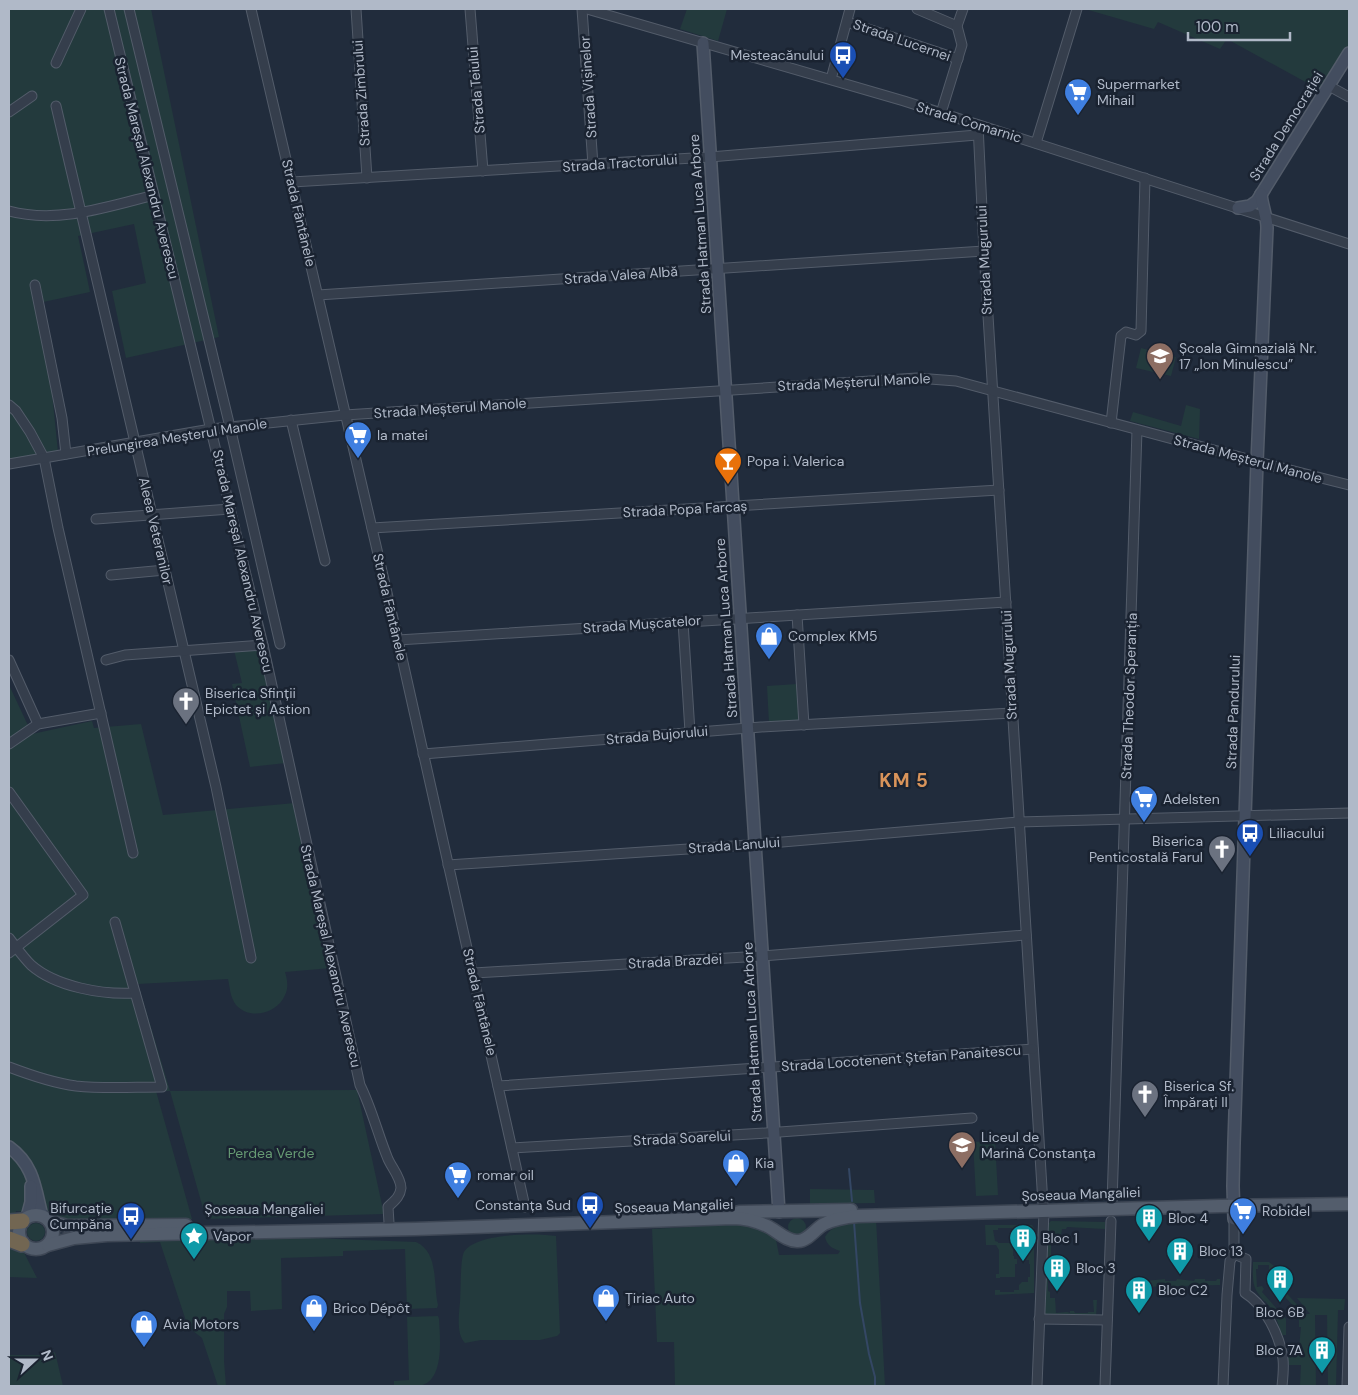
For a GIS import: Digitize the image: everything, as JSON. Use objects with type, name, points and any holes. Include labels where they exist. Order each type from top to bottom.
[{"type":"main road","name":"Șoseaua Mangaliei","points":[[46,1219],[67,1226],[389,1223],[802,1211],[1233,1203],[1349,1198]]},
{"type":"main road","name":"Șoseaua Mangaliei","points":[[48,1244],[74,1238],[107,1235],[415,1229],[733,1218],[763,1224],[792,1241],[801,1241],[823,1225],[836,1219],[850,1216],[1112,1203],[1349,1204]]},
{"type":"main road","points":[[802,1211],[812,1225],[810,1234],[806,1239]]},
{"type":"main road","points":[[778,1212],[784,1236]]},
{"type":"main road","points":[[33,1215],[46,1219],[53,1231],[53,1236],[48,1244],[36,1250],[16,1241],[19,1238],[19,1220],[33,1215]]},
{"type":"street","points":[[56,63],[81,9]]},
{"type":"street","name":"Strada Mareșal Alexandru Averescu","points":[[109,9],[263,645],[360,1086],[369,1102],[389,1162],[400,1182],[400,1194],[397,1200],[388,1207],[389,1223]]},
{"type":"street","name":"Strada Mareșal Alexandru Averescu","points":[[129,9],[230,427],[280,644]]},
{"type":"street","name":"Strada Fântânele","points":[[251,9],[398,640],[525,1207]]},
{"type":"street","name":"Strada Zimbrului","points":[[356,9],[367,178]]},
{"type":"street","name":"Strada Teiului","points":[[470,9],[483,171]]},
{"type":"street","name":"Strada Vișinelor","points":[[582,9],[593,165]]},
{"type":"street","name":"Strada Comarnic","points":[[587,9],[831,79],[1349,244]]},
{"type":"street","points":[[831,79],[850,9]]},
{"type":"street","points":[[917,9],[957,26]]},
{"type":"street","points":[[941,113],[962,45],[957,26],[963,9]]},
{"type":"street","points":[[1036,143],[1077,9]]},
{"type":"street","name":"Strada Lucernei","points":[[847,22],[958,59]]},
{"type":"street","name":"Strada Hatman Luca Arbore","points":[[703,43],[778,1212]]},
{"type":"street","name":"Strada Democrației","points":[[1267,218],[1261,194],[1349,53]]},
{"type":"street","points":[[1329,86],[1349,97]]},
{"type":"street","points":[[9,112],[32,96]]},
{"type":"street","name":"Aleea Veteranilor","points":[[56,106],[216,787],[252,958]]},
{"type":"street","name":"Strada Mugurului","points":[[978,125],[977,136],[992,391],[1043,1207],[1037,1386]]},
{"type":"street","name":"Strada Tractorului","points":[[292,182],[710,158],[977,136]]},
{"type":"street","points":[[1111,423],[1121,336],[1126,332],[1136,335],[1141,331],[1145,178]]},
{"type":"street","points":[[1238,208],[1250,206],[1257,201],[1261,194]]},
{"type":"street","points":[[9,211],[34,216],[82,213],[154,195]]},
{"type":"street","name":"Strada Pandurului","points":[[1223,1386],[1227,1295],[1230,1261],[1234,1254],[1233,1203],[1245,815],[1267,218]]},
{"type":"street","name":"Strada Valea Albă","points":[[318,295],[984,251]]},
{"type":"street","points":[[35,285],[62,418],[66,454]]},
{"type":"street","name":"Strada Meșterul Manole","points":[[345,415],[931,377],[956,381],[1349,485]]},
{"type":"street","points":[[9,405],[16,411],[30,432],[44,458],[133,853]]},
{"type":"street","name":"Prelungirea Meșterul Manole","points":[[9,464],[211,429],[345,415]]},
{"type":"street","points":[[291,420],[325,561]]},
{"type":"street","name":"Strada Theodor Speranția","points":[[1112,1203],[1137,430]]},
{"type":"street","name":"Strada Popa Farcaș","points":[[372,528],[999,490]]},
{"type":"street","points":[[96,519],[230,509]]},
{"type":"street","points":[[111,575],[165,570]]},
{"type":"street","name":"Strada Mușcatelor","points":[[398,640],[1006,602]]},
{"type":"street","points":[[797,615],[804,725]]},
{"type":"street","points":[[683,622],[690,732]]},
{"type":"street","points":[[106,660],[125,655],[263,645]]},
{"type":"street","points":[[9,660],[38,724]]},
{"type":"street","points":[[9,744],[38,724],[101,713]]},
{"type":"street","name":"Strada Bujorului","points":[[423,754],[747,728],[1012,713]]},
{"type":"street","points":[[9,792],[83,895],[12,950]]},
{"type":"street","name":"Strada Lanului","points":[[448,865],[755,844],[1019,822],[1349,813]]},
{"type":"street","points":[[9,1067],[39,1078],[75,1086],[111,1088],[162,1087],[115,922]]},
{"type":"street","name":"Strada Brazdei","points":[[474,973],[762,956],[1026,936]]},
{"type":"street","points":[[9,938],[12,950],[36,968],[61,981],[93,990],[123,994],[135,993]]},
{"type":"street","name":"Strada Locotenent Ștefan Panaitescu","points":[[498,1086],[1033,1049]]},
{"type":"street","name":"Strada Soarelui","points":[[512,1148],[972,1118]]},
{"type":"street","points":[[9,1147],[22,1159],[36,1183],[46,1219]]},
{"type":"street","points":[[19,1220],[31,1202],[32,1177]]},
{"type":"street","points":[[1105,1386],[1111,1221]]},
{"type":"street","points":[[1234,1254],[1246,1259],[1245,1293]]},
{"type":"street","points":[[1227,1295],[1245,1293],[1260,1304],[1269,1318],[1283,1359],[1282,1386]]},
{"type":"street","points":[[1039,1319],[1108,1320]]},
{"type":"street","points":[[1347,1386],[1349,1327]]},
{"type":"green space","points":[[9,9],[151,9],[219,337],[126,358],[112,291],[146,283],[134,224],[78,236],[90,292],[34,304],[51,383],[58,452],[9,460]]},
{"type":"green space","points":[[687,9],[727,9],[718,41],[680,29]]},
{"type":"green space","points":[[1085,9],[1349,9],[1349,46],[1320,90],[1227,39],[1220,49],[1158,22],[1154,29]]},
{"type":"green space","points":[[1141,348],[1176,357],[1171,376],[1136,368]]},
{"type":"green space","points":[[1186,405],[1200,409],[1199,439],[1130,421],[1133,412],[1181,426]]},
{"type":"green space","points":[[261,649],[286,763],[250,767],[232,684],[242,683],[234,650]]},
{"type":"green space","points":[[797,684],[799,721],[769,723],[767,686]]},
{"type":"green space","points":[[9,685],[32,734],[92,721],[94,728],[141,724],[163,815],[295,803],[331,968],[285,972],[287,989],[281,1001],[270,1010],[256,1014],[242,1010],[236,1005],[231,996],[228,979],[138,984],[170,1091],[156,1091],[192,1219],[64,1219],[47,1214],[16,1211],[12,1229],[37,1278],[9,1277]]},
{"type":"green space","name":"Perdea Verde","points":[[357,1090],[384,1214],[206,1219],[170,1091]]},
{"type":"green space","points":[[995,1141],[998,1195],[976,1196],[973,1142]]},
{"type":"green space","points":[[810,1189],[874,1190],[875,1203],[810,1204]]},
{"type":"green space","points":[[797,1218],[803,1221],[806,1227],[803,1233],[797,1236],[791,1233],[788,1227],[791,1221]]},
{"type":"green space","points":[[876,1219],[885,1386],[675,1386],[674,1342],[657,1342],[652,1229],[743,1224],[771,1233],[776,1240],[779,1255],[838,1254],[840,1251],[827,1243],[825,1237],[829,1232],[841,1225],[855,1221]]},
{"type":"green space","points":[[1051,1221],[1105,1222],[1105,1229],[1067,1227],[1062,1229],[1059,1238],[1053,1238],[1053,1243],[1051,1243],[1052,1262],[1047,1261],[1048,1224]]},
{"type":"green space","points":[[32,1223],[40,1223],[45,1228],[43,1239],[32,1241],[27,1236],[27,1228]]},
{"type":"green space","points":[[985,1225],[1032,1225],[1034,1228],[1034,1293],[995,1295],[995,1290],[1014,1292],[1014,1290],[1019,1290],[1019,1285],[1022,1282],[1028,1282],[1030,1264],[1029,1260],[1026,1260],[1028,1244],[1026,1243],[1026,1238],[1020,1238],[1017,1235],[1017,1230],[1012,1230],[1012,1228],[993,1230],[995,1241],[998,1243],[1013,1243],[1013,1256],[1014,1259],[1017,1259],[1015,1277],[996,1278],[996,1274],[999,1274],[999,1250],[996,1245],[986,1245]]},
{"type":"green space","points":[[521,1235],[556,1236],[560,1333],[557,1336],[540,1340],[481,1340],[465,1343],[460,1334],[459,1324],[461,1268],[464,1252],[470,1246],[480,1241],[493,1238]]},
{"type":"green space","points":[[284,1237],[416,1242],[423,1247],[432,1261],[437,1308],[407,1309],[405,1249],[343,1251],[343,1256],[281,1258],[282,1309],[251,1311],[250,1291],[227,1291],[227,1307],[224,1314],[226,1386],[218,1386],[202,1338],[188,1327],[160,1242],[140,1243],[140,1240]]},
{"type":"green space","points":[[1253,1262],[1269,1262],[1274,1266],[1274,1280],[1306,1314],[1310,1314],[1297,1298],[1345,1299],[1344,1310],[1338,1310],[1336,1386],[1328,1386],[1327,1315],[1315,1315],[1316,1386],[1300,1386],[1301,1365],[1289,1365],[1286,1353],[1292,1353],[1292,1348],[1299,1348],[1301,1327],[1299,1327],[1299,1320],[1296,1317],[1300,1313],[1271,1282],[1269,1265],[1258,1265],[1258,1269],[1256,1269],[1257,1287],[1262,1286],[1264,1289],[1262,1292],[1286,1319],[1286,1335],[1282,1335],[1276,1314],[1260,1296],[1255,1287]]},
{"type":"green space","points":[[1046,1271],[1050,1271],[1048,1291],[1050,1292],[1050,1298],[1055,1298],[1056,1313],[1070,1313],[1070,1311],[1075,1313],[1094,1312],[1093,1300],[1097,1300],[1096,1317],[1048,1316],[1045,1314]]},
{"type":"green space","points":[[1138,1279],[1144,1279],[1145,1281],[1165,1279],[1165,1281],[1176,1281],[1177,1279],[1194,1281],[1195,1279],[1205,1279],[1205,1281],[1216,1281],[1220,1279],[1220,1285],[1138,1287]]},
{"type":"green space","points":[[438,1316],[440,1347],[437,1368],[433,1377],[427,1383],[419,1386],[394,1386],[394,1381],[409,1380],[407,1317]]},
{"type":"green space","points":[[55,1352],[63,1386],[9,1386],[9,1355],[49,1355]]},
{"type":"waterway","points":[[849,1169],[852,1201]]},
{"type":"waterway","points":[[854,1222],[860,1303],[875,1377],[875,1386]]},
{"type":"place","name":"Mesteacănului","points":[[843,79]]},
{"type":"place","name":"Supermarket Mihail","points":[[1078,116]]},
{"type":"place","name":"Școala Gimnazială Nr. 17 „Ion Minulescu”","points":[[1160,380]]},
{"type":"place","name":"la matei","points":[[358,459]]},
{"type":"place","name":"Popa i. Valerica","points":[[728,485]]},
{"type":"place","name":"Complex KM5","points":[[769,660]]},
{"type":"place","name":"Biserica Sfinții Epictet și Astion","points":[[186,725]]},
{"type":"place","name":"Adelsten","points":[[1144,823]]},
{"type":"place","name":"Liliacului","points":[[1250,857]]},
{"type":"place","name":"Biserica Penticostală Farul","points":[[1222,873]]},
{"type":"place","name":"Biserica Sf. Împărați II","points":[[1145,1118]]},
{"type":"place","name":"Liceul de Marină Constanța","points":[[962,1169]]},
{"type":"place","name":"Kia","points":[[736,1187]]},
{"type":"place","name":"romar oil","points":[[458,1199]]},
{"type":"place","name":"Constanța Sud","points":[[590,1229]]},
{"type":"place","name":"Robidel","points":[[1243,1235]]},
{"type":"place","name":"Bifurcație Cumpăna","points":[[131,1240]]},
{"type":"place","name":"Bloc 4","points":[[1149,1242]]},
{"type":"place","name":"Vapor","points":[[194,1260]]},
{"type":"place","name":"Bloc 1","points":[[1023,1262]]},
{"type":"place","name":"Bloc 13","points":[[1180,1275]]},
{"type":"place","name":"Bloc 3","points":[[1057,1292]]},
{"type":"place","name":"Bloc 6B","points":[[1280,1303]]},
{"type":"place","name":"Bloc C2","points":[[1139,1314]]},
{"type":"place","name":"Țiriac Auto","points":[[606,1322]]},
{"type":"place","name":"Brico Dépôt","points":[[314,1332]]},
{"type":"place","name":"Avia Motors","points":[[144,1348]]},
{"type":"place","name":"Bloc 7A","points":[[1322,1374]]},
{"type":"district","name":"KM 5","points":[[904,780]]}]
